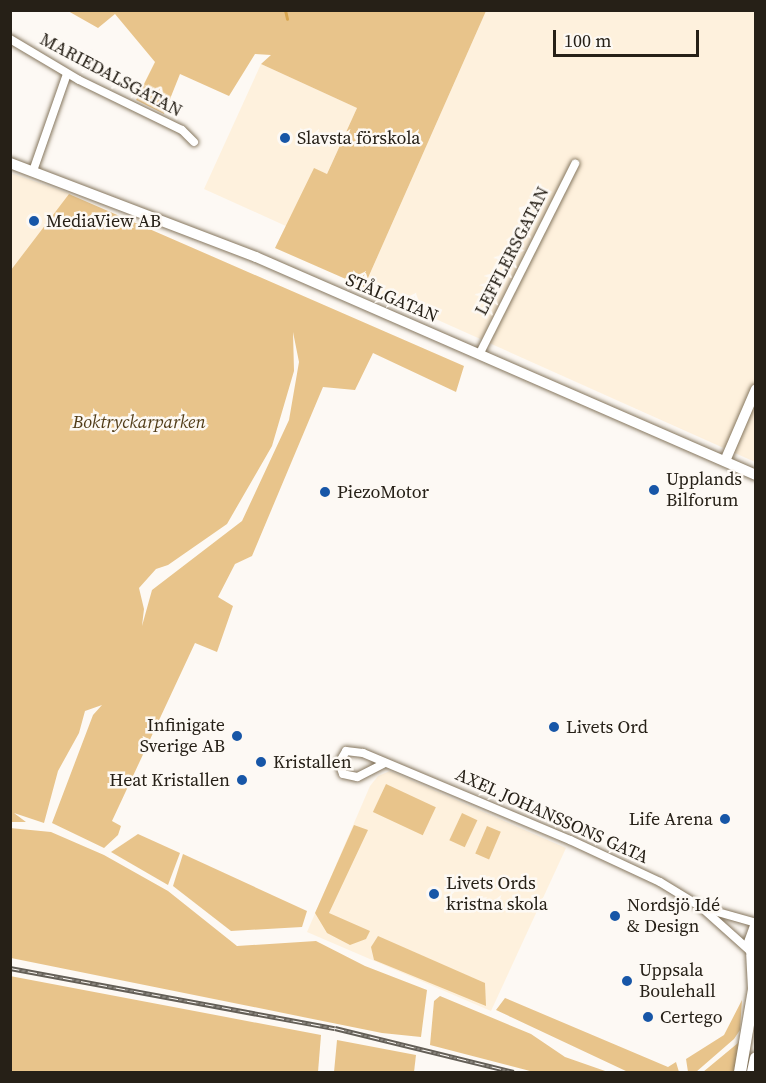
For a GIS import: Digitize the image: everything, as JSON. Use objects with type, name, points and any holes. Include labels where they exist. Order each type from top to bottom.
[{"type":"main road","points":[[740,1072],[754,990],[753,955],[749,939],[756,925]]},
{"type":"main road","points":[[753,1072],[756,1058]]},
{"type":"street","name":"MARIEDALSGATAN","points":[[10,39],[67,74],[182,130],[194,142]]},
{"type":"street","points":[[33,171],[67,74]]},
{"type":"street","name":"STÅLGATAN","points":[[10,163],[256,257],[756,475]]},
{"type":"street","name":"LEFFLERSGATAN","points":[[480,353],[575,164]]},
{"type":"street","points":[[725,461],[756,389]]},
{"type":"street","name":"AXEL JOHANSSONS GATA","points":[[385,763],[357,777],[343,774],[339,763],[345,751],[353,750],[385,763],[570,840],[660,882],[700,907],[753,955]]},
{"type":"street","name":"AXEL JOHANSSONS GATA","points":[[700,907],[756,925]]},
{"type":"shaded area","points":[[486,11],[755,11],[755,462],[364,287]]},
{"type":"shaded area","name":"Slavsta förskola","points":[[261,64],[357,108],[327,174],[314,169],[288,227],[204,189]]},
{"type":"shaded area","points":[[11,173],[71,194],[11,271]]},
{"type":"shaded area","name":"Livets Ords kristna skola","points":[[390,771],[566,848],[491,1011],[307,932],[370,786],[378,776]]},
{"type":"green space","points":[[486,10],[364,287],[275,248],[314,168],[327,174],[357,108],[261,64],[271,55],[255,54],[229,96],[180,74],[164,114],[136,100],[155,62],[115,14],[98,28],[68,11]]},
{"type":"green space","name":"Boktryckarparken","points":[[69,194],[464,366],[456,392],[373,353],[355,390],[323,387],[252,556],[235,564],[218,597],[233,606],[217,652],[195,643],[112,821],[121,826],[118,835],[104,848],[52,823],[93,715],[102,705],[85,711],[79,733],[58,771],[44,823],[14,813],[26,822],[11,822],[11,270]],"holes":[[[293,332],[299,362],[289,420],[242,521],[152,590],[142,626],[144,609],[139,588],[156,569],[168,565],[227,524],[272,446],[294,371]]]},
{"type":"green space","points":[[386,784],[436,807],[423,835],[373,812]]},
{"type":"green space","points":[[462,813],[477,820],[465,847],[449,840]]},
{"type":"green space","points":[[354,825],[368,830],[329,913],[370,931],[366,939],[350,945],[327,933],[315,913]]},
{"type":"green space","points":[[487,826],[501,832],[489,859],[475,854]]},
{"type":"green space","points":[[10,828],[51,832],[104,855],[168,891],[237,946],[316,941],[365,966],[427,990],[421,1037],[382,1033],[11,958]]},
{"type":"green space","points":[[138,834],[180,853],[168,885],[111,852]]},
{"type":"green space","points":[[183,854],[307,911],[302,927],[231,931],[173,886]]},
{"type":"green space","points":[[378,936],[485,983],[486,1006],[374,960],[371,947]]},
{"type":"green space","points":[[10,976],[321,1035],[318,1072],[11,1072]]},
{"type":"green space","points":[[440,996],[531,1034],[565,1057],[608,1072],[534,1072],[430,1045],[434,1001]]},
{"type":"green space","points":[[505,998],[668,1067],[676,1062],[679,1072],[628,1072],[496,1010]]},
{"type":"green space","points":[[742,1000],[740,1030],[734,1039],[696,1072],[688,1072],[686,1059],[724,1035]]},
{"type":"green space","points":[[745,1032],[735,1072],[703,1072],[738,1043]]},
{"type":"green space","points":[[337,1040],[416,1055],[414,1072],[334,1072]]},
{"type":"waterway","points":[[285,10],[287,19]]},
{"type":"railway","points":[[10,968],[335,1028],[514,1072]]},
{"type":"place","name":"Slavsta förskola","points":[[285,138]]},
{"type":"place","name":"MediaView AB","points":[[34,221]]},
{"type":"place","name":"Upplands Bilforum","points":[[654,490]]},
{"type":"place","name":"PiezoMotor","points":[[325,492]]},
{"type":"place","name":"Livets Ord","points":[[554,727]]},
{"type":"place","name":"Infinigate Sverige AB","points":[[237,736]]},
{"type":"place","name":"Kristallen","points":[[261,762]]},
{"type":"place","name":"Heat Kristallen","points":[[242,780]]},
{"type":"place","name":"Life Arena","points":[[725,819]]},
{"type":"place","name":"Livets Ords kristna skola","points":[[434,894]]},
{"type":"place","name":"Nordsjö Idé & Design","points":[[615,916]]},
{"type":"place","name":"Uppsala Boulehall","points":[[627,981]]},
{"type":"place","name":"Certego","points":[[648,1017]]}]
